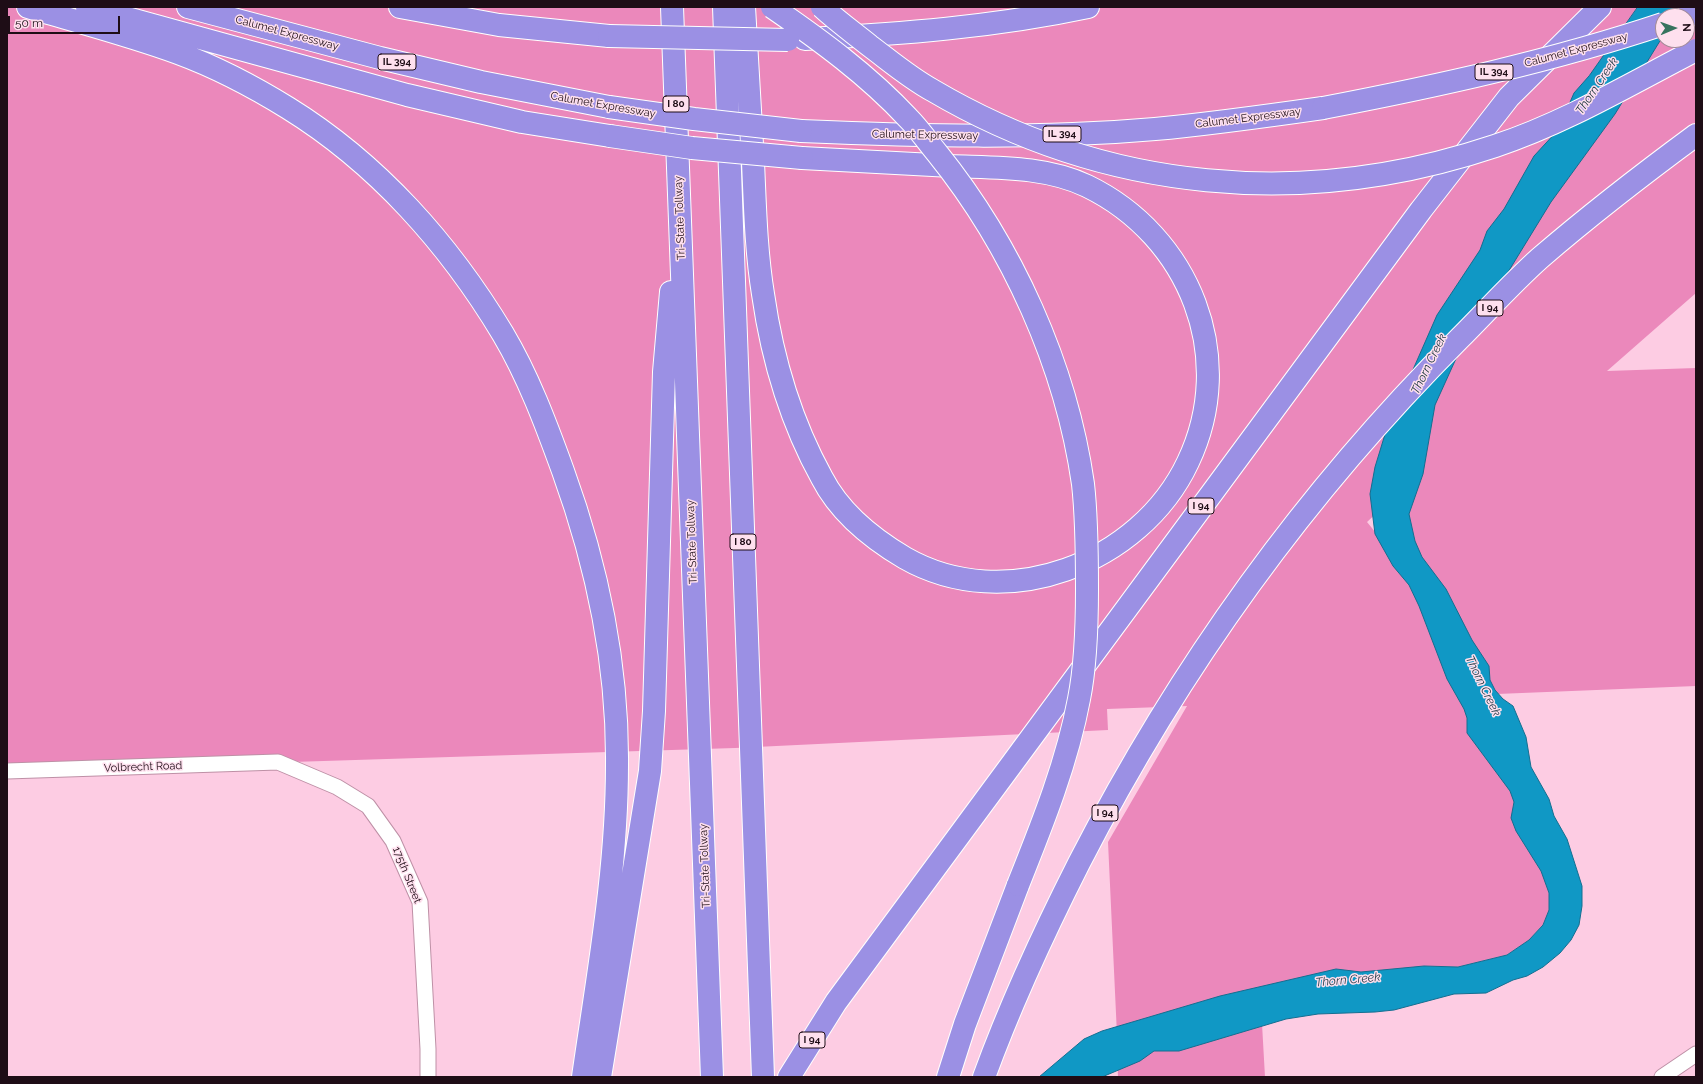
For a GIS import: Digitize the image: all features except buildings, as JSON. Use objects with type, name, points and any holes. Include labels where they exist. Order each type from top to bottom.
[{"type":"highway","points":[[28,7],[179,53],[247,84],[290,109],[370,170],[404,203],[440,243],[504,335],[530,387],[577,510],[593,564],[606,626],[614,689],[618,761],[616,832],[583,1077]]},
{"type":"highway","points":[[87,7],[407,95],[522,122],[692,148],[802,158],[1012,169],[1061,176],[1083,184],[1123,207],[1141,222],[1158,240],[1179,269],[1196,305],[1207,353],[1208,376],[1206,401],[1199,434],[1189,461],[1171,491],[1157,508],[1137,528],[1100,555],[1074,568],[1031,579],[1009,582],[985,582],[958,578],[920,566],[870,535],[841,508],[824,482],[806,446],[789,402],[762,292],[755,210],[744,7]]},
{"type":"highway","name":"Calumet Expressway","points":[[188,7],[380,58],[474,80],[609,107],[694,119],[801,130],[914,135],[1060,134],[1155,129],[1323,108],[1417,90],[1510,68],[1629,36],[1655,27]]},
{"type":"highway","points":[[400,7],[499,25],[610,36],[788,40],[952,29],[1044,16],[1088,7]]},
{"type":"highway","name":"Tri-State Tollway","points":[[672,7],[712,1077]]},
{"type":"highway","name":"I 80","points":[[724,7],[763,1074]]},
{"type":"highway","points":[[772,7],[840,56],[909,118],[960,181],[1000,244],[1028,299],[1050,356],[1070,420],[1083,484],[1087,545],[1087,625],[1079,699],[1061,768],[965,1024],[948,1077]]},
{"type":"highway","points":[[822,7],[894,64],[930,90],[999,125],[1090,160],[1141,172],[1194,180],[1261,185],[1314,183],[1379,176],[1424,166],[1494,147],[1546,127],[1696,50]]},
{"type":"highway","name":"I 94","points":[[789,1077],[836,1002],[1421,210],[1509,97],[1582,23],[1600,7]]},
{"type":"highway","name":"I 94","points":[[984,1077],[1013,1004],[1052,916],[1106,812],[1156,724],[1207,644],[1253,578],[1307,507],[1411,387],[1539,259],[1658,163],[1696,135]]},
{"type":"highway","points":[[600,1077],[650,771],[654,711],[664,372],[680,201]]},
{"type":"street","name":"Volbrecht Road","points":[[7,771],[278,762]]},
{"type":"street","name":"175th Street","points":[[278,762],[337,787],[368,806],[393,840],[420,902],[428,1049],[428,1077]]},
{"type":"street","points":[[1662,1077],[1696,1054]]},
{"type":"shaded area","points":[[7,7],[1696,7],[1696,293],[1607,371],[1696,368],[1696,686],[1472,695],[1402,515],[1414,478],[1367,522],[1420,587],[1535,840],[1552,905],[1543,925],[1529,940],[1507,955],[1458,967],[1424,966],[1117,1035],[1108,842],[1187,706],[1107,709],[1108,730],[735,748],[7,771]]},
{"type":"shaded area","points":[[1261,1006],[1265,1077],[1118,1077],[1117,1052]]},
{"type":"water","name":"Thorn Creek","points":[[1638,7],[1682,7],[1655,8],[1656,48],[1615,114],[1551,202],[1459,352],[1435,405],[1423,474],[1409,514],[1415,541],[1422,557],[1446,589],[1472,640],[1489,666],[1490,680],[1495,690],[1503,699],[1513,706],[1526,737],[1531,767],[1549,799],[1554,816],[1567,839],[1582,886],[1582,906],[1579,925],[1571,940],[1560,953],[1543,967],[1527,976],[1513,980],[1486,993],[1454,994],[1394,1010],[1318,1014],[1286,1019],[1179,1051],[1154,1051],[1140,1061],[1102,1077],[1039,1077],[1084,1039],[1102,1031],[1220,996],[1336,969],[1361,972],[1424,966],[1458,967],[1507,955],[1529,940],[1543,925],[1549,910],[1549,893],[1541,871],[1516,831],[1511,818],[1514,802],[1510,791],[1467,733],[1467,718],[1464,709],[1447,679],[1419,606],[1409,585],[1393,566],[1375,534],[1370,494],[1375,467],[1386,431],[1437,315],[1480,250],[1487,231],[1504,209],[1534,156],[1558,130],[1574,93],[1589,76]]}]
